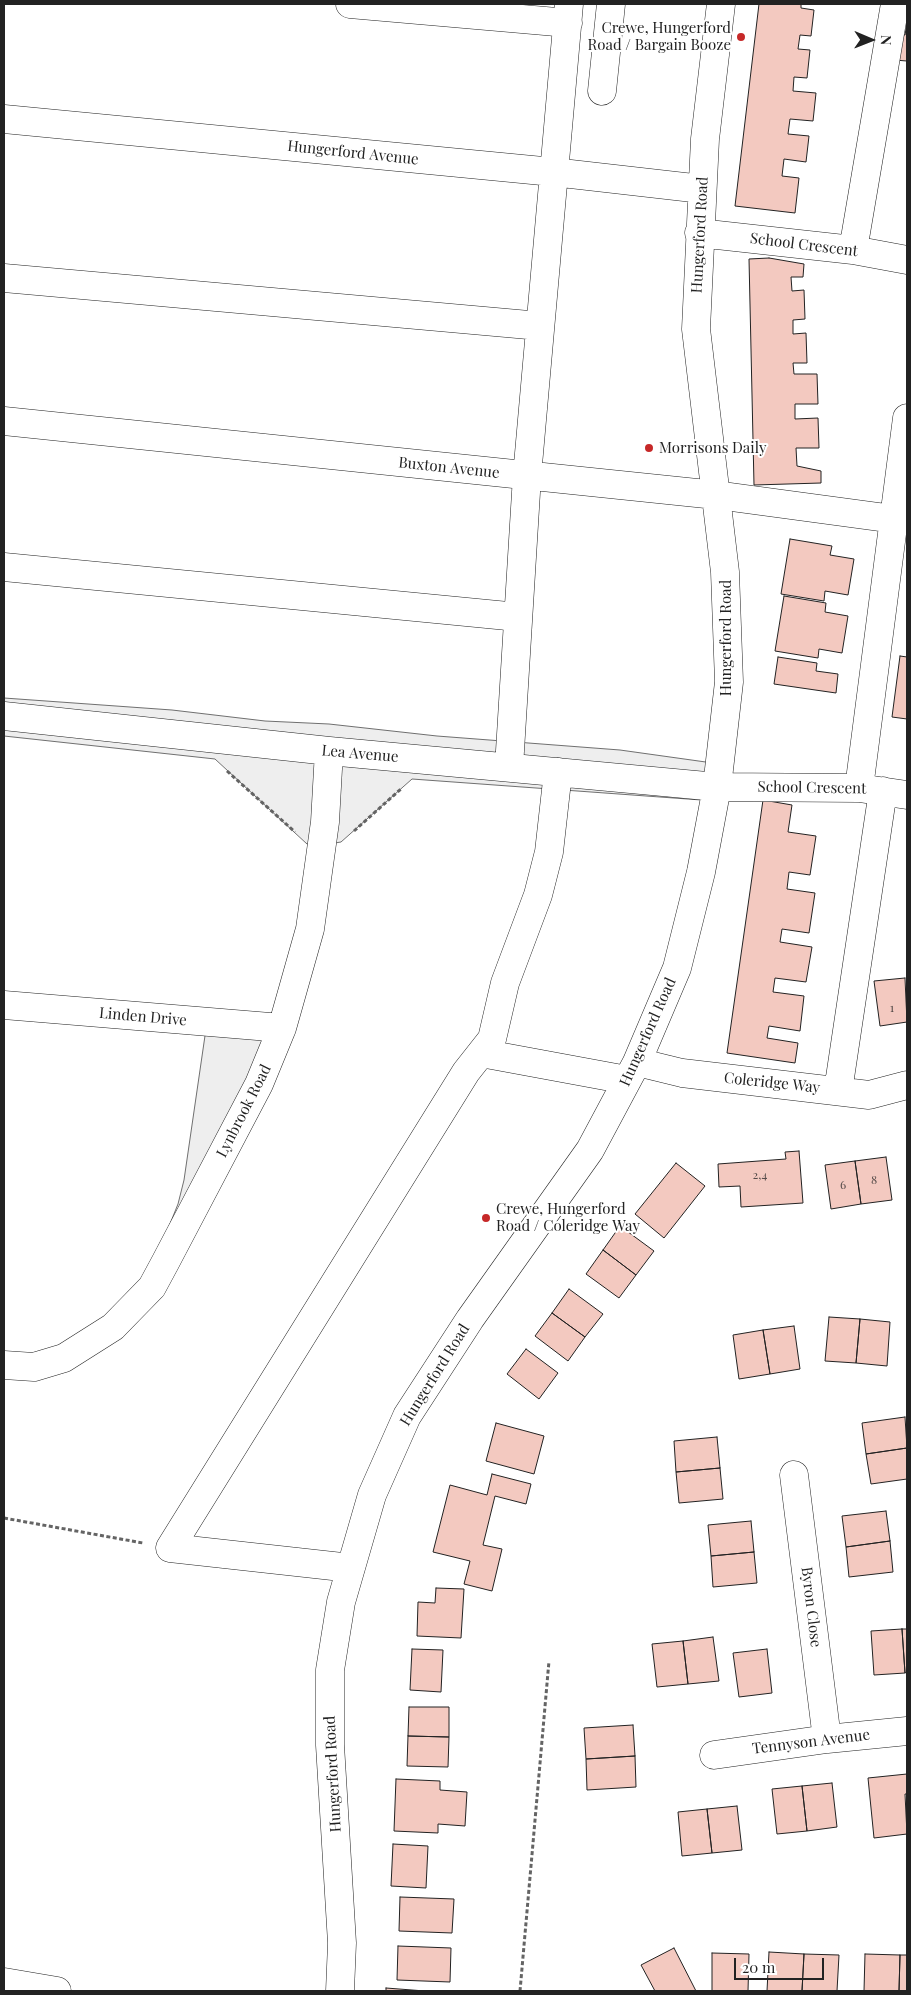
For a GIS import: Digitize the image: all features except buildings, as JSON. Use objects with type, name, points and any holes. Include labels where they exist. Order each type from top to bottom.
[{"type":"street","points":[[350,4],[568,13],[527,476],[509,767]]},
{"type":"street","points":[[602,91],[612,4]]},
{"type":"street","name":"Hungerford Road","points":[[340,1991],[342,1943],[330,1745],[330,1670],[341,1602],[372,1495],[407,1416],[470,1319],[590,1150],[632,1071],[677,968],[701,872],[717,787],[728,682],[726,572],[696,329],[705,139],[721,4]]},
{"type":"street","points":[[853,250],[895,4]]},
{"type":"street","name":"Hungerford Avenue","points":[[4,119],[554,172],[702,189]]},
{"type":"street","name":"School Crescent","points":[[700,233],[853,250],[907,260]]},
{"type":"street","points":[[4,278],[540,326]]},
{"type":"street","points":[[838,1091],[883,791],[894,519],[907,418]]},
{"type":"street","name":"Buxton Avenue","points":[[4,421],[716,495],[894,519]]},
{"type":"street","points":[[4,567],[518,617]]},
{"type":"street","name":"Lea Avenue","points":[[4,716],[330,751],[717,787]]},
{"type":"street","name":"Lynbrook Road","points":[[4,1365],[34,1367],[64,1358],[114,1326],[152,1287],[259,1084],[282,1028],[310,929],[325,822],[330,751]]},
{"type":"street","points":[[351,1568],[170,1548],[466,1072],[492,1039],[505,982],[538,895],[549,852],[558,772]]},
{"type":"street","name":"School Crescent","points":[[717,787],[883,791]]},
{"type":"street","name":"Linden Drive","points":[[4,1005],[282,1028]]},
{"type":"street","name":"Coleridge Way","points":[[481,1053],[632,1071],[682,1073],[870,1094],[907,1085]]},
{"type":"street","name":"Byron Close","points":[[794,1475],[827,1739]]},
{"type":"street","name":"Tennyson Avenue","points":[[714,1755],[827,1739],[907,1731]]},
{"type":"street","points":[[4,1982],[57,1991]]},
{"type":"path","points":[[4,1518],[170,1548]]},
{"type":"path","points":[[520,1991],[549,1661]]},
{"type":"shaded area","points":[[4,698],[172,710],[265,721],[329,724],[437,736],[620,750],[720,764],[715,801],[412,779],[341,842],[322,845],[307,844],[215,759],[4,736]]},
{"type":"shaded area","points":[[207,1022],[282,1028],[157,1256],[178,1204],[184,1180]]},
{"type":"place","name":"Crewe, Hungerford Road / Bargain Booze","points":[[741,37]]},
{"type":"place","name":"Morrisons Daily","points":[[649,448]]},
{"type":"place","name":"Crewe, Hungerford Road / Coleridge Way","points":[[486,1218]]}]
